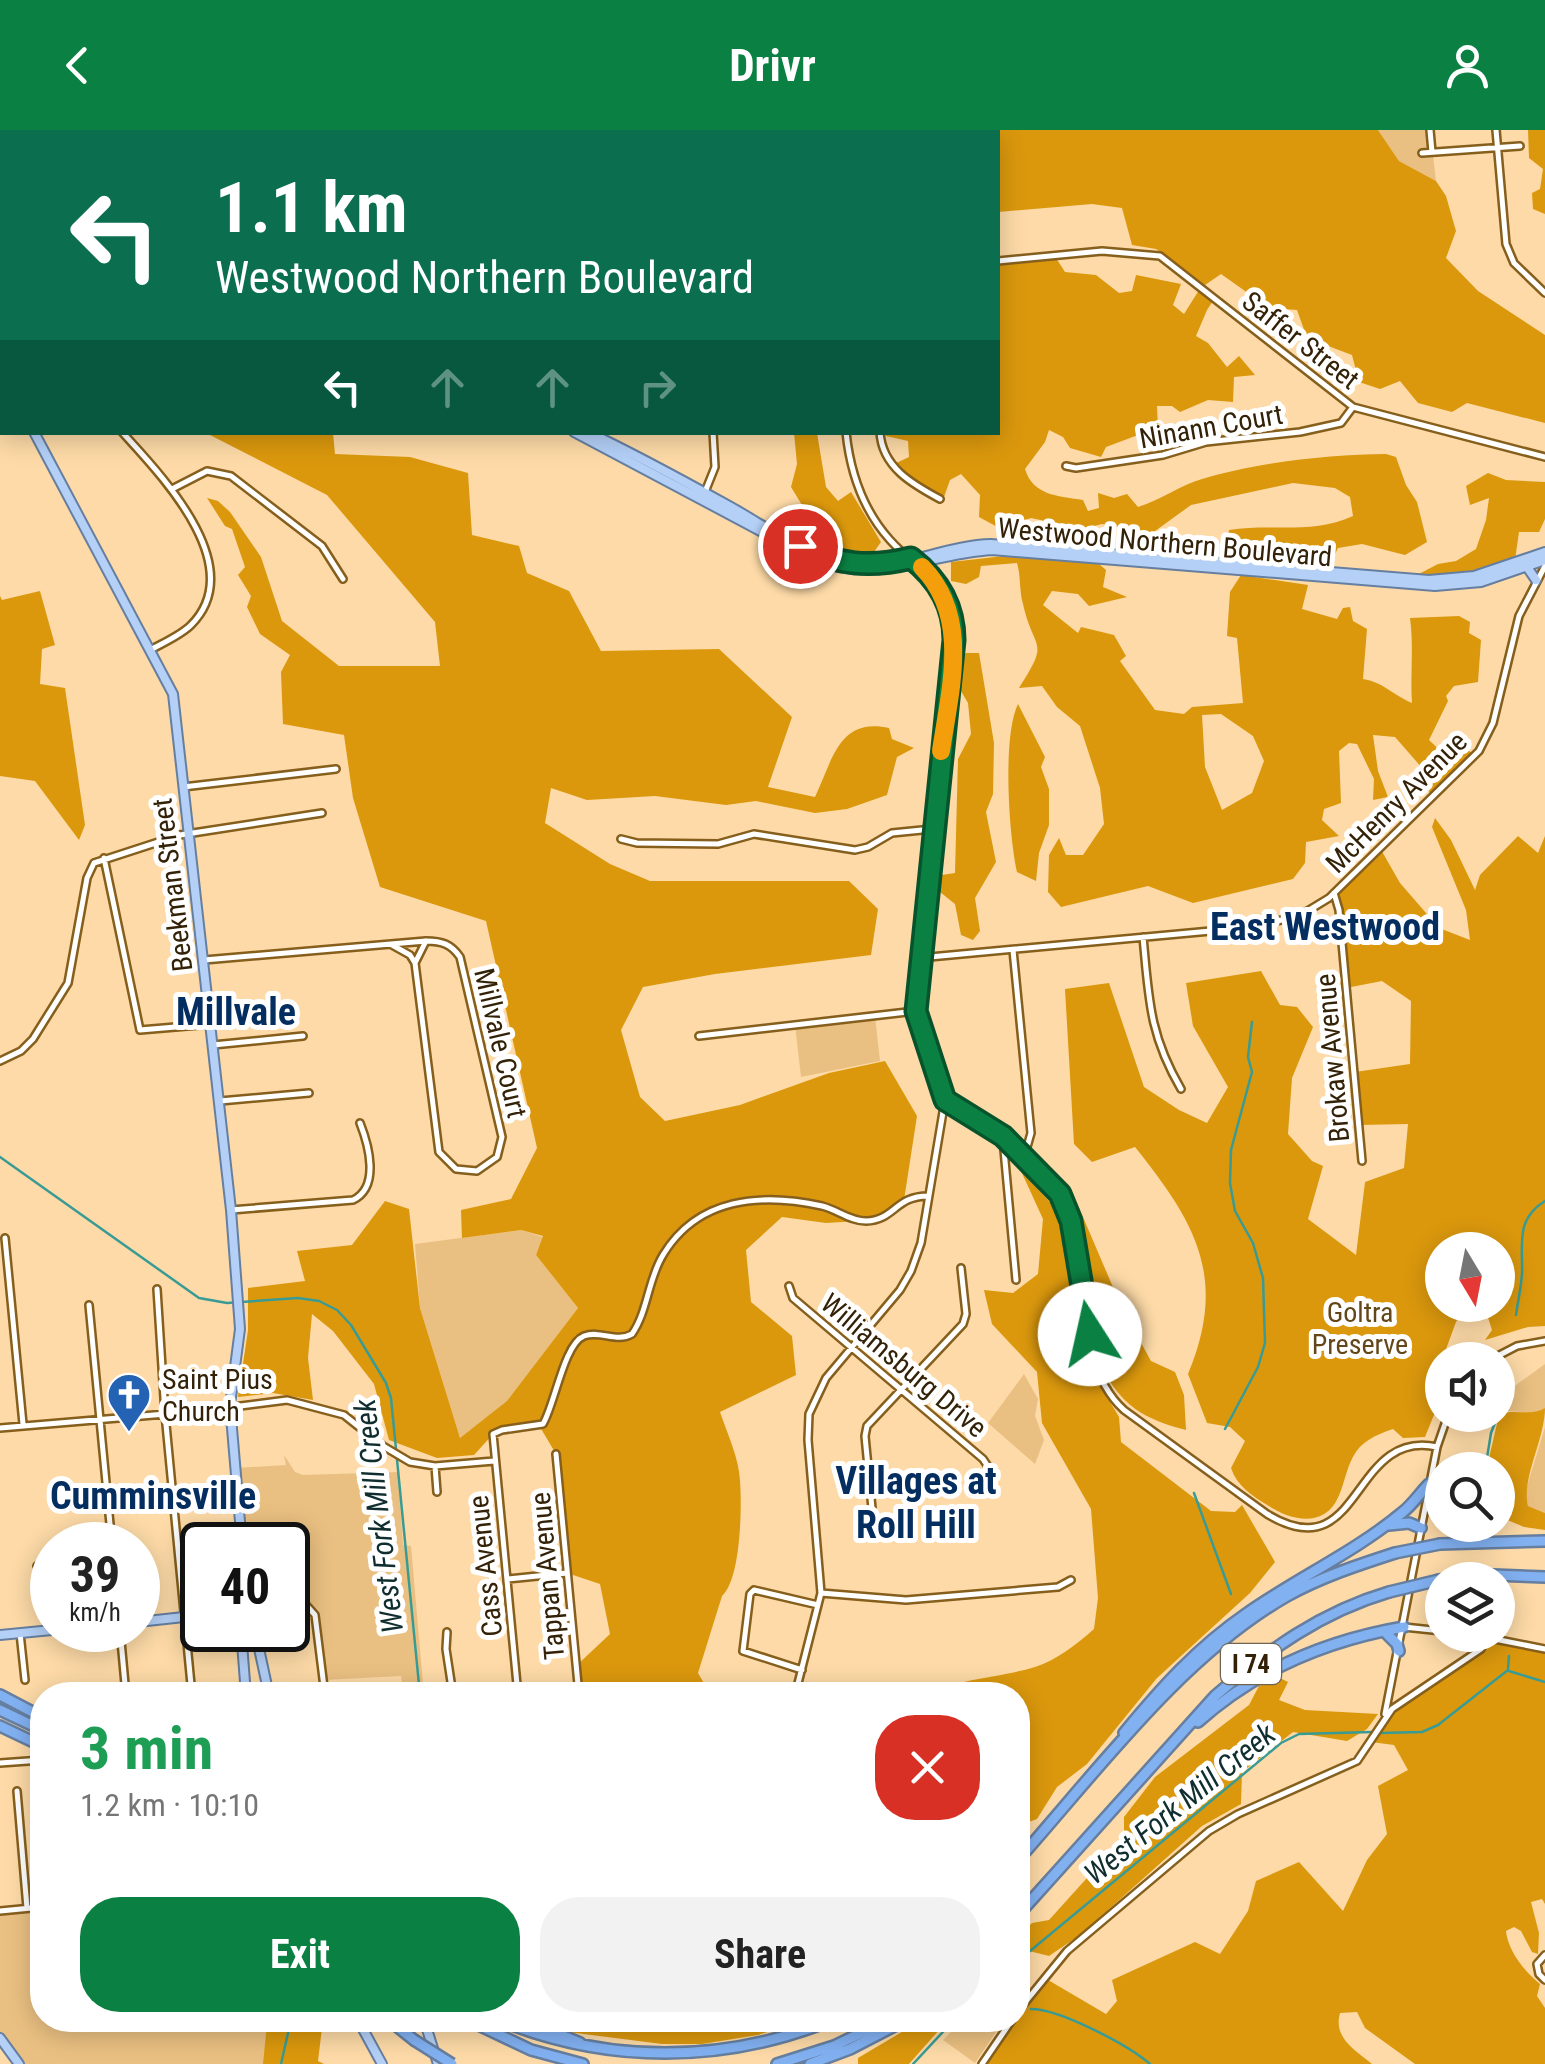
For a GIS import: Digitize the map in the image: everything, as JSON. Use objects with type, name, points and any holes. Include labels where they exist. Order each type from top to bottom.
[{"type":"highway","points":[[1098,1770],[1113,1745],[1194,1654],[1260,1604],[1382,1528],[1425,1489]]},
{"type":"highway","points":[[1382,1528],[1404,1523],[1421,1528]]},
{"type":"highway","name":"I 74","points":[[1030,1846],[1177,1682],[1251,1619],[1316,1581],[1395,1554],[1440,1544],[1545,1540]]},
{"type":"highway","name":"I 74","points":[[1030,1902],[1215,1696],[1262,1655],[1326,1616],[1389,1592],[1438,1580],[1493,1575],[1545,1577]]},
{"type":"highway","points":[[1142,1776],[1209,1712],[1249,1683],[1326,1646],[1404,1627]]},
{"type":"highway","points":[[1384,1631],[1397,1644],[1399,1652]]},
{"type":"highway","points":[[0,1696],[30,1710]]},
{"type":"highway","points":[[0,1713],[30,1726]]},
{"type":"highway","points":[[0,1726],[30,1740]]},
{"type":"highway","points":[[404,2032],[452,2064]]},
{"type":"highway","points":[[494,2032],[532,2050],[583,2064]]},
{"type":"highway","points":[[533,2032],[572,2046],[661,2058],[729,2052],[800,2032]]},
{"type":"highway","points":[[554,2032],[631,2056]]},
{"type":"highway","points":[[778,2064],[863,2032]]},
{"type":"highway","points":[[810,2064],[883,2032]]},
{"type":"main road","name":"Beekman Street","points":[[36,435],[174,694],[240,1314],[230,1405],[240,1522]]},
{"type":"main road","name":"Westwood Northern Boulevard","points":[[580,435],[826,558],[874,566],[975,551],[1012,550],[1435,586],[1481,582],[1545,563]]},
{"type":"main road","name":"Westwood Northern Boulevard","points":[[593,435],[703,496]]},
{"type":"main road","name":"Westwood Northern Boulevard","points":[[914,560],[946,548],[991,544],[1428,580],[1474,576],[1545,552]]},
{"type":"main road","points":[[1527,567],[1536,580]]},
{"type":"main road","points":[[0,1635],[30,1632]]},
{"type":"main road","points":[[243,1652],[245,1682]]},
{"type":"main road","points":[[260,1652],[266,1682]]},
{"type":"main road","points":[[365,2032],[382,2064]]},
{"type":"main road","points":[[428,2032],[438,2064]]},
{"type":"main road","points":[[0,2040],[19,2064]]},
{"type":"street","points":[[1430,130],[1432,152]]},
{"type":"street","points":[[1496,130],[1506,244],[1514,263],[1545,293]]},
{"type":"street","points":[[1422,153],[1520,146]]},
{"type":"street","name":"Saffer Street","points":[[1000,261],[1102,250],[1165,259],[1352,407],[1545,458]]},
{"type":"street","name":"Ninann Court","points":[[1066,466],[1111,463],[1163,455],[1206,442],[1321,428],[1342,423],[1352,407]]},
{"type":"street","points":[[125,435],[172,489],[204,542],[208,591],[202,611],[193,623],[152,649]]},
{"type":"street","points":[[703,496],[716,458],[712,435]]},
{"type":"street","points":[[799,1682],[820,1593],[809,1414],[820,1387],[900,1290],[911,1271],[921,1243],[945,1100],[916,1011],[954,630],[948,604],[932,577],[885,534],[856,484],[847,435]]},
{"type":"street","points":[[881,435],[884,454],[892,465],[914,485],[940,499]]},
{"type":"street","points":[[172,489],[207,471],[231,476],[322,546],[343,579]]},
{"type":"street","points":[[932,577],[937,558]]},
{"type":"street","name":"McHenry Avenue","points":[[919,958],[1269,925],[1305,913],[1334,893],[1479,751],[1492,723],[1519,616],[1545,563]]},
{"type":"street","points":[[182,787],[336,769]]},
{"type":"street","points":[[0,1061],[33,1039],[68,983],[86,878],[94,864],[188,833],[322,813]]},
{"type":"street","points":[[621,839],[637,843],[718,844],[754,834],[855,850],[892,833],[932,829]]},
{"type":"street","points":[[104,858],[140,1030],[211,1024]]},
{"type":"street","name":"Brokaw Avenue","points":[[1334,893],[1341,928],[1362,1160]]},
{"type":"street","points":[[1143,937],[1153,1030],[1180,1090]]},
{"type":"street","points":[[204,960],[426,941]]},
{"type":"street","points":[[390,944],[415,963],[426,941]]},
{"type":"street","name":"Millvale Court","points":[[415,963],[440,1152],[456,1169],[477,1171],[496,1158],[502,1137],[460,957],[453,946],[426,941]]},
{"type":"street","points":[[1014,950],[1031,1133],[1021,1152]]},
{"type":"street","points":[[699,1036],[916,1011]]},
{"type":"street","points":[[213,1045],[303,1036]]},
{"type":"street","points":[[220,1101],[309,1092]]},
{"type":"street","points":[[945,1100],[1003,1136],[1055,1186],[1069,1214],[1095,1363],[1106,1390],[1124,1410],[1268,1514],[1295,1526],[1326,1522],[1349,1507],[1384,1458],[1408,1447],[1437,1447]]},
{"type":"street","points":[[231,1210],[353,1200],[362,1196],[370,1176],[360,1123]]},
{"type":"street","points":[[1003,1136],[1016,1280]]},
{"type":"street","name":"Cass Avenue","points":[[517,1682],[494,1433],[543,1424],[552,1409],[570,1351],[579,1339],[593,1335],[624,1338],[632,1334],[652,1276],[665,1252],[678,1234],[712,1211],[741,1200],[768,1200],[828,1207],[867,1221],[884,1217],[909,1197],[928,1196]]},
{"type":"street","points":[[5,1238],[23,1425]]},
{"type":"street","points":[[874,1528],[866,1431],[870,1421],[963,1324],[966,1314],[962,1268]]},
{"type":"street","name":"Williamsburg Drive","points":[[790,1286],[793,1298],[983,1459],[993,1474]]},
{"type":"street","points":[[0,1289],[10,1288]]},
{"type":"street","points":[[157,1288],[180,1574]]},
{"type":"street","points":[[89,1304],[110,1522]]},
{"type":"street","points":[[1515,1347],[1545,1342]]},
{"type":"street","points":[[0,1428],[287,1400],[350,1418],[401,1458],[420,1464],[494,1460]]},
{"type":"street","points":[[1436,1452],[1442,1432]]},
{"type":"street","name":"Tappan Avenue","points":[[556,1454],[577,1682]]},
{"type":"street","points":[[436,1466],[437,1492]]},
{"type":"street","points":[[58,1494],[107,1489]]},
{"type":"street","points":[[1030,1996],[1067,1951],[1209,1831],[1362,1756],[1384,1716],[1425,1508]]},
{"type":"street","points":[[507,1579],[567,1573]]},
{"type":"street","points":[[820,1593],[923,1599],[1058,1588],[1071,1580]]},
{"type":"street","points":[[802,1670],[742,1652],[750,1594],[754,1590],[774,1592],[818,1606]]},
{"type":"street","points":[[310,1609],[318,1630],[324,1682]]},
{"type":"street","points":[[1404,1627],[1425,1630]]},
{"type":"street","points":[[447,1632],[452,1682]]},
{"type":"street","points":[[20,1633],[26,1680]]},
{"type":"street","points":[[1515,1642],[1545,1649]]},
{"type":"street","points":[[122,1652],[125,1682]]},
{"type":"street","points":[[188,1652],[191,1682]]},
{"type":"street","points":[[1384,1716],[1413,1692],[1478,1652]]},
{"type":"street","points":[[0,1763],[30,1761]]},
{"type":"street","points":[[17,1791],[27,1908]]},
{"type":"street","points":[[0,1910],[30,1908]]},
{"type":"street","points":[[1545,1955],[1537,1968],[1545,1980]]},
{"type":"street","points":[[982,2064],[1004,2032]]},
{"type":"shaded area","points":[[1378,130],[1430,130],[1436,181],[1399,161]]},
{"type":"shaded area","points":[[875,1016],[880,1061],[801,1077],[795,1025]]},
{"type":"shaded area","points":[[521,1230],[543,1237],[536,1255],[578,1308],[507,1402],[460,1438],[420,1308],[415,1244]]},
{"type":"shaded area","points":[[1545,1364],[1545,1408],[1536,1413],[1515,1412],[1515,1386]]},
{"type":"shaded area","points":[[1024,1374],[1038,1399],[1035,1416],[1044,1440],[1035,1464],[988,1423]]},
{"type":"shaded area","points":[[1545,1427],[1545,1513],[1528,1506],[1525,1493]]},
{"type":"shaded area","points":[[284,1455],[295,1472],[303,1475],[398,1472],[403,1545],[411,1546],[423,1682],[402,1682],[401,1676],[324,1680],[315,1615],[310,1609],[310,1522],[240,1522],[235,1468],[286,1465]]},
{"type":"shaded area","points":[[30,1908],[30,2032],[284,2032],[278,2064],[19,2064],[0,2038],[0,1911]]},
{"type":"shaded area","points":[[951,2032],[996,2032],[975,2063],[943,2040]]},
{"type":"green space","points":[[1000,130],[1378,130],[1399,161],[1436,181],[1446,196],[1456,231],[1446,258],[1478,291],[1545,335],[1545,423],[1467,403],[1452,412],[1418,403],[1400,381],[1380,389],[1359,382],[1352,355],[1307,338],[1297,310],[1269,308],[1221,274],[1205,285],[1156,249],[1132,245],[1122,208],[1092,204],[1000,212]]},
{"type":"green space","points":[[1528,130],[1545,130],[1545,214],[1533,209],[1532,193],[1540,189],[1543,169],[1529,158]]},
{"type":"green space","points":[[1054,255],[1065,272],[1096,275],[1119,293],[1132,291],[1136,275],[1181,284],[1173,305],[1184,314],[1201,287],[1215,298],[1196,336],[1208,343],[1227,367],[1239,356],[1255,375],[1234,377],[1233,402],[1208,400],[1180,412],[1172,406],[1157,406],[1159,453],[1138,435],[1106,447],[1101,457],[1070,448],[1063,437],[1049,430],[1025,469],[1041,490],[1083,500],[1088,511],[1099,508],[1098,493],[1114,498],[1127,494],[1138,507],[1194,482],[1245,468],[1386,454],[1396,457],[1417,502],[1427,542],[1405,555],[1362,544],[1338,548],[1329,566],[1224,559],[1229,530],[1307,527],[1353,516],[1350,497],[1335,488],[1293,483],[1191,505],[1151,534],[1102,524],[1082,529],[1031,518],[1025,520],[1023,541],[979,517],[980,495],[961,474],[950,480],[940,499],[914,485],[892,465],[909,457],[908,441],[886,435],[1000,435],[1000,261]]},
{"type":"green space","points":[[210,435],[333,435],[335,454],[410,457],[468,473],[472,535],[519,546],[527,573],[569,591],[601,651],[719,649],[792,717],[768,787],[815,797],[840,744],[859,729],[889,728],[892,739],[914,748],[897,757],[887,795],[847,809],[815,813],[756,801],[726,805],[655,796],[587,800],[551,788],[545,823],[610,864],[650,881],[849,881],[878,909],[871,955],[643,987],[621,1030],[640,1097],[665,1121],[740,1105],[829,1073],[885,1061],[917,1116],[904,1200],[893,1210],[875,1220],[826,1223],[782,1217],[746,1250],[751,1302],[792,1336],[796,1375],[720,1412],[739,1472],[740,1524],[733,1574],[722,1596],[698,1673],[703,1682],[578,1682],[576,1666],[610,1634],[600,1584],[567,1573],[556,1454],[540,1427],[494,1433],[474,1455],[437,1458],[389,1440],[374,1384],[333,1331],[312,1314],[308,1358],[313,1400],[273,1393],[238,1397],[248,1330],[248,1288],[305,1281],[297,1251],[352,1245],[385,1201],[409,1209],[420,1308],[460,1438],[507,1401],[578,1308],[536,1255],[543,1236],[521,1230],[462,1238],[461,1210],[511,1199],[537,1148],[486,921],[380,887],[353,798],[344,735],[283,724],[281,672],[290,655],[260,634],[247,607],[251,596],[238,575],[245,567],[232,529],[225,526],[207,498],[218,501],[230,512],[261,557],[282,621],[339,666],[440,666],[435,622],[327,495]]},
{"type":"green space","points":[[794,435],[817,435],[826,487],[838,501],[851,492],[881,542],[869,559],[848,562],[827,546],[791,487],[797,464]]},
{"type":"green space","points":[[1488,473],[1506,480],[1545,482],[1545,519],[1539,532],[1519,532],[1515,560],[1475,573],[1417,575],[1476,549],[1489,498],[1470,505],[1466,486]]},
{"type":"green space","points":[[1004,556],[1099,564],[1106,570],[1103,587],[1127,597],[1089,606],[1078,594],[1052,591],[1043,605],[1078,633],[1081,627],[1114,635],[1126,656],[1120,661],[1155,710],[1184,714],[1192,707],[1243,703],[1237,638],[1227,636],[1230,592],[1241,575],[1308,585],[1302,609],[1337,619],[1343,608],[1350,607],[1353,621],[1367,629],[1363,679],[1412,703],[1410,618],[1459,616],[1470,622],[1469,633],[1481,640],[1478,682],[1454,686],[1446,696],[1448,701],[1429,740],[1446,756],[1455,747],[1476,756],[1431,799],[1423,769],[1395,737],[1373,735],[1378,771],[1388,797],[1373,800],[1374,779],[1357,744],[1349,743],[1339,751],[1341,803],[1324,809],[1322,820],[1339,836],[1306,842],[1305,863],[1293,879],[1193,903],[1148,886],[1061,907],[1048,892],[1049,855],[1059,838],[1066,855],[1083,855],[1104,824],[1100,788],[1080,726],[1057,707],[1042,686],[1019,688],[1035,661],[1037,646],[1023,604],[1017,563],[981,566],[979,577],[966,584],[951,581],[951,562]],"holes":[[[1221,714],[1253,736],[1264,761],[1252,793],[1222,810],[1205,767],[1202,715]]]},
{"type":"green space","points":[[40,591],[55,645],[42,649],[40,684],[65,688],[85,825],[79,840],[35,781],[0,776],[0,596],[2,600]]},
{"type":"green space","points":[[966,653],[979,653],[994,743],[993,794],[986,812],[996,862],[975,898],[980,931],[973,940],[961,935],[955,904],[935,888],[935,876],[955,873],[958,759],[971,734],[968,703],[958,686],[959,659]]},
{"type":"green space","points":[[1018,704],[1045,757],[1041,767],[1049,789],[1049,825],[1039,853],[1036,881],[1017,872],[1012,835],[1010,739]]},
{"type":"green space","name":"Goltra Preserve","points":[[1435,818],[1451,840],[1475,890],[1480,875],[1518,836],[1538,853],[1545,836],[1545,1326],[1485,1340],[1492,1330],[1489,1322],[1515,1322],[1515,1232],[1425,1232],[1425,1322],[1456,1322],[1449,1342],[1425,1342],[1425,1437],[1403,1438],[1393,1429],[1371,1439],[1353,1457],[1332,1507],[1314,1518],[1296,1518],[1263,1502],[1237,1480],[1231,1468],[1245,1441],[1230,1427],[1207,1423],[1188,1374],[1200,1340],[1205,1280],[1199,1253],[1175,1201],[1135,1147],[1092,1162],[1074,1144],[1065,989],[1109,983],[1144,1087],[1207,1123],[1228,1087],[1193,1026],[1186,983],[1261,971],[1280,1005],[1297,1007],[1313,1027],[1292,1078],[1288,1134],[1312,1161],[1323,1166],[1308,1219],[1356,1255],[1365,1182],[1404,1168],[1408,1124],[1359,1125],[1355,1072],[1410,1064],[1411,1001],[1382,981],[1346,988],[1334,893],[1380,848],[1400,883],[1439,928],[1470,940],[1466,910],[1432,827]]},
{"type":"green space","points":[[1021,1171],[1061,1214],[1072,1257],[1089,1366],[1119,1417],[1121,1442],[1211,1511],[1235,1512],[1242,1505],[1275,1562],[1250,1593],[1157,1678],[1087,1764],[1057,1787],[1037,1819],[1030,1822],[1030,1682],[969,1682],[1043,1664],[1094,1629],[1098,1598],[1091,1509],[1042,1423],[1037,1372],[992,1324],[984,1290],[1013,1293],[1038,1274],[1043,1219]]},
{"type":"green space","points":[[1068,1195],[1074,1196],[1121,1306],[1151,1361],[1175,1372],[1184,1395],[1186,1430],[1135,1409],[1109,1380],[1102,1366],[1076,1209]]},
{"type":"green space","points":[[1545,1408],[1530,1471],[1528,1506],[1545,1513],[1545,1530],[1515,1523],[1515,1452],[1490,1452],[1495,1432],[1515,1432],[1515,1412]]},
{"type":"green space","points":[[1515,1643],[1545,1649],[1545,1904],[1542,1899],[1531,1902],[1539,1933],[1538,1954],[1532,1952],[1521,1931],[1514,1927],[1506,1931],[1518,1960],[1540,1984],[1537,1996],[1545,2008],[1545,2064],[1415,2064],[1365,2028],[1357,2012],[1340,2013],[1340,2030],[1347,2043],[1372,2064],[982,2064],[1004,2032],[1030,2032],[1030,1995],[1043,1977],[1106,2014],[1117,2001],[1112,1980],[1195,1942],[1220,1954],[1248,1911],[1256,1881],[1299,1862],[1343,1911],[1367,1860],[1387,1834],[1378,1786],[1408,1770],[1394,1745],[1371,1742],[1384,1717],[1477,1652],[1515,1652]]},
{"type":"green space","points":[[1278,1677],[1288,1682],[1279,1700],[1305,1710],[1378,1714],[1367,1729],[1347,1741],[1293,1732],[1242,1772],[1241,1804],[1202,1826],[1080,1935],[1049,1956],[1030,1951],[1030,1925],[1049,1920],[1124,1837],[1124,1817],[1155,1777],[1249,1705],[1259,1686]]},
{"type":"green space","points":[[266,2032],[322,2032],[318,2061],[324,2064],[263,2064]]},
{"type":"green space","points":[[568,2032],[767,2032],[702,2044],[662,2044]]},
{"type":"green space","points":[[902,2032],[937,2032],[909,2064],[858,2064],[858,2058]]},
{"type":"waterway","points":[[1225,1429],[1258,1367],[1265,1343],[1263,1278],[1253,1243],[1235,1211],[1230,1183],[1231,1150],[1252,1072],[1248,1057],[1252,1022]]},
{"type":"waterway","name":"West Fork Mill Creek","points":[[0,1157],[199,1298],[227,1303],[298,1298],[319,1301],[337,1310],[351,1325],[391,1398],[419,1682]]},
{"type":"waterway","points":[[1516,1315],[1525,1224],[1545,1201]]},
{"type":"waterway","points":[[1488,1452],[1491,1432]]},
{"type":"waterway","points":[[1194,1493],[1231,1594]]},
{"type":"waterway","points":[[1508,1669],[1509,1656]]},
{"type":"waterway","name":"West Fork Mill Creek","points":[[1380,1733],[1422,1732],[1438,1725],[1508,1670]]},
{"type":"waterway","name":"West Fork Mill Creek","points":[[1509,1671],[1545,1682]]},
{"type":"waterway","name":"West Fork Mill Creek","points":[[1030,1951],[1281,1743],[1299,1734],[1372,1732]]},
{"type":"waterway","points":[[1031,2009],[1093,2029],[1150,2064]]},
{"type":"waterway","name":"West Fork Mill Creek","points":[[281,2064],[288,2032]]},
{"type":"waterway","name":"West Fork Mill Creek","points":[[913,2064],[943,2032]]},
{"type":"slow traffic","points":[[922,567],[944,594],[953,620],[941,751]]},
{"type":"place","name":"Saint Pius Church","points":[[129,1433]]},
{"type":"district","name":"East Westwood","points":[[1325,927]]},
{"type":"district","name":"Millvale","points":[[236,1012]]},
{"type":"district","name":"Cumminsville","points":[[153,1496]]},
{"type":"district","name":"Villages at Roll Hill","points":[[916,1503]]},
{"type":"route","points":[[800,546],[847,564],[874,566],[911,558],[932,577],[948,604],[954,640],[916,1011],[945,1100],[1003,1136],[1055,1186],[1066,1205],[1090,1334]]}]
